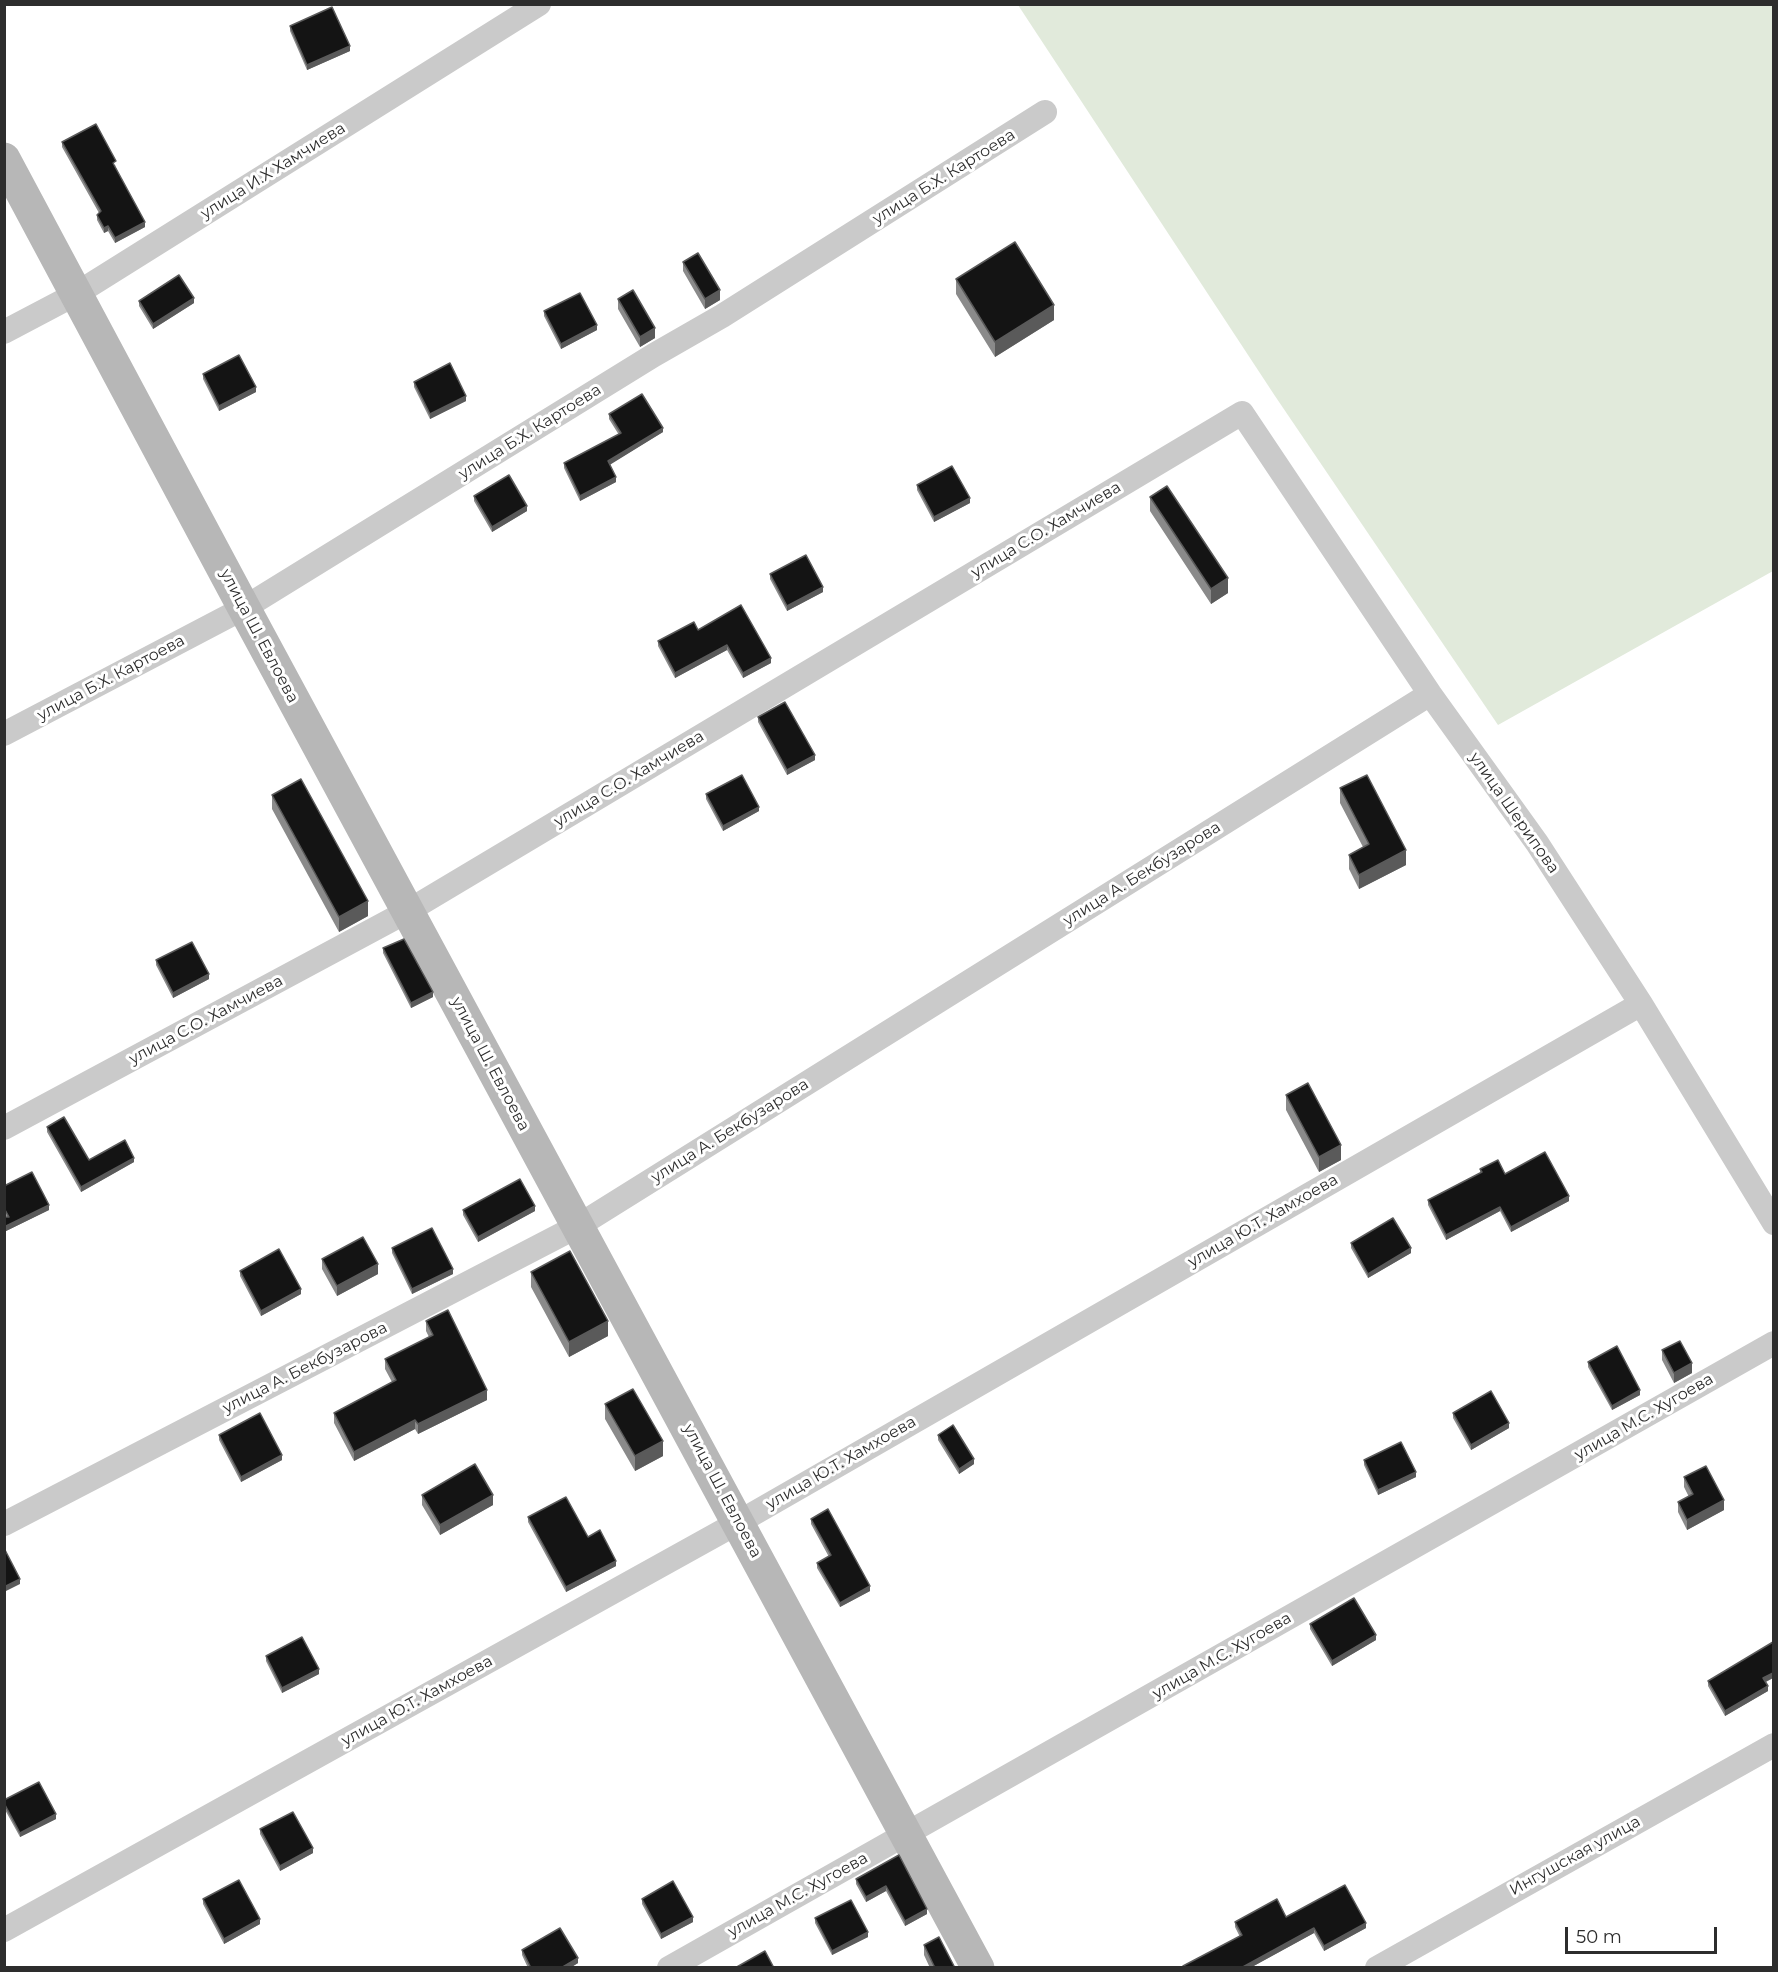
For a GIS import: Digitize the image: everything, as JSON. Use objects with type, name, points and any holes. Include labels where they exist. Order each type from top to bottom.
[{"type":"street","name":"улица И.Х Хамчиева","points":[[4,332],[76,294],[538,4]]},
{"type":"street","name":"улица Б.Х. Картоева","points":[[4,734],[244,608],[654,355],[722,316],[1046,112]]},
{"type":"street","name":"улица Ш. Евлоева","points":[[4,159],[978,1968]]},
{"type":"street","name":"улица Шерипова","points":[[1242,413],[1430,694],[1537,843],[1641,1004],[1773,1223]]},
{"type":"street","name":"улица С.О. Хамчиева","points":[[4,1128],[408,911],[1242,413]]},
{"type":"street","name":"улица А. Бекбузарова","points":[[4,1524],[578,1226],[1430,694]]},
{"type":"street","name":"улица Ю.Т. Хамхоева","points":[[4,1930],[739,1522],[1641,1004]]},
{"type":"street","name":"улица М.С. Хугоева","points":[[669,1968],[1773,1343]]},
{"type":"street","name":"Ингушская улица","points":[[1377,1968],[1773,1745]]},
{"type":"green space","points":[[1018,5],[1773,5],[1773,571],[1498,725],[1275,396]]},
{"type":"building","points":[[332,7],[350,46],[307,65],[290,26]]},
{"type":"building","points":[[96,124],[116,161],[113,163],[145,222],[115,238],[108,226],[104,228],[97,215],[101,211],[62,142]]},
{"type":"building","points":[[1015,242],[1054,305],[995,342],[956,279]]},
{"type":"building","points":[[698,253],[720,290],[705,299],[683,262]]},
{"type":"building","points":[[179,275],[194,298],[153,324],[139,301]]},
{"type":"building","points":[[633,290],[655,328],[640,337],[618,299]]},
{"type":"building","points":[[580,293],[597,325],[561,344],[544,311]]},
{"type":"building","points":[[239,355],[256,387],[219,406],[203,374]]},
{"type":"building","points":[[450,363],[466,396],[430,414],[414,382]]},
{"type":"building","points":[[642,394],[663,428],[608,461],[616,477],[580,496],[564,463],[621,433],[609,414]]},
{"type":"building","points":[[952,466],[970,498],[934,517],[917,485]]},
{"type":"building","points":[[509,475],[527,506],[492,527],[474,496]]},
{"type":"building","points":[[1167,486],[1228,578],[1211,589],[1150,497]]},
{"type":"building","points":[[806,555],[823,587],[787,606],[770,574]]},
{"type":"building","points":[[741,605],[771,658],[743,673],[727,645],[675,673],[658,641],[694,622],[698,630]]},
{"type":"building","points":[[785,702],[815,755],[787,770],[758,717]]},
{"type":"building","points":[[742,775],[759,807],[723,826],[706,794]]},
{"type":"building","points":[[1367,775],[1406,850],[1359,875],[1349,855],[1369,844],[1340,788]]},
{"type":"building","points":[[301,779],[368,901],[339,917],[272,795]]},
{"type":"building","points":[[404,939],[433,992],[411,1003],[383,948]]},
{"type":"building","points":[[192,942],[209,974],[173,993],[156,960]]},
{"type":"building","points":[[1308,1083],[1341,1145],[1319,1157],[1286,1095]]},
{"type":"building","points":[[64,1117],[89,1160],[125,1140],[134,1158],[81,1187],[47,1127]]},
{"type":"building","points":[[1545,1152],[1569,1196],[1511,1227],[1500,1207],[1446,1235],[1428,1200],[1482,1172],[1480,1169],[1498,1160],[1505,1174]]},
{"type":"building","points":[[32,1172],[49,1205],[4,1227],[4,1217],[9,1217],[4,1208],[4,1186]]},
{"type":"building","points":[[520,1179],[535,1206],[478,1237],[463,1210]]},
{"type":"building","points":[[1393,1218],[1411,1248],[1368,1274],[1351,1243]]},
{"type":"building","points":[[432,1228],[453,1269],[412,1289],[392,1248]]},
{"type":"building","points":[[363,1237],[378,1264],[337,1286],[322,1259]]},
{"type":"building","points":[[279,1249],[301,1289],[261,1311],[240,1271]]},
{"type":"building","points":[[570,1251],[608,1321],[569,1342],[531,1272]]},
{"type":"building","points":[[448,1310],[487,1390],[418,1424],[415,1420],[354,1452],[334,1413],[396,1380],[385,1359],[433,1335],[426,1321]]},
{"type":"building","points":[[1680,1341],[1692,1363],[1674,1373],[1662,1350]]},
{"type":"building","points":[[1617,1346],[1640,1390],[1612,1406],[1588,1362]]},
{"type":"building","points":[[633,1389],[663,1441],[635,1456],[605,1404]]},
{"type":"building","points":[[1491,1391],[1509,1423],[1471,1445],[1453,1413]]},
{"type":"building","points":[[260,1413],[282,1455],[241,1477],[219,1435]]},
{"type":"building","points":[[953,1425],[974,1459],[959,1469],[938,1435]]},
{"type":"building","points":[[1401,1442],[1416,1472],[1378,1490],[1364,1460]]},
{"type":"building","points":[[475,1464],[493,1495],[440,1525],[422,1495]]},
{"type":"building","points":[[1706,1466],[1724,1500],[1687,1520],[1678,1502],[1693,1494],[1684,1477]]},
{"type":"building","points":[[566,1497],[588,1537],[600,1530],[616,1561],[566,1587],[528,1517]]},
{"type":"building","points":[[828,1509],[870,1586],[840,1603],[817,1563],[831,1555],[811,1519]]},
{"type":"building","points":[[4,1548],[20,1579],[4,1587]]},
{"type":"building","points":[[1354,1598],[1376,1635],[1332,1661],[1310,1624]]},
{"type":"building","points":[[302,1637],[319,1669],[282,1688],[266,1656]]},
{"type":"building","points":[[1773,1642],[1773,1673],[1763,1678],[1768,1686],[1725,1711],[1708,1681]]},
{"type":"building","points":[[39,1782],[56,1814],[20,1833],[4,1800]]},
{"type":"building","points":[[293,1812],[313,1848],[280,1866],[260,1829]]},
{"type":"building","points":[[899,1855],[927,1909],[905,1921],[886,1886],[866,1897],[856,1879]]},
{"type":"building","points":[[239,1880],[260,1919],[224,1939],[203,1899]]},
{"type":"building","points":[[673,1881],[693,1917],[661,1934],[642,1899]]},
{"type":"building","points":[[1345,1885],[1366,1923],[1324,1946],[1314,1928],[1241,1968],[1183,1968],[1242,1935],[1235,1922],[1277,1899],[1286,1917]]},
{"type":"building","points":[[851,1900],[868,1932],[832,1951],[815,1918]]},
{"type":"building","points":[[560,1928],[578,1958],[561,1968],[528,1968],[530,1966],[522,1950]]},
{"type":"building","points":[[939,1937],[955,1968],[935,1968],[924,1945]]},
{"type":"building","points":[[765,1951],[774,1968],[735,1968]]}]
